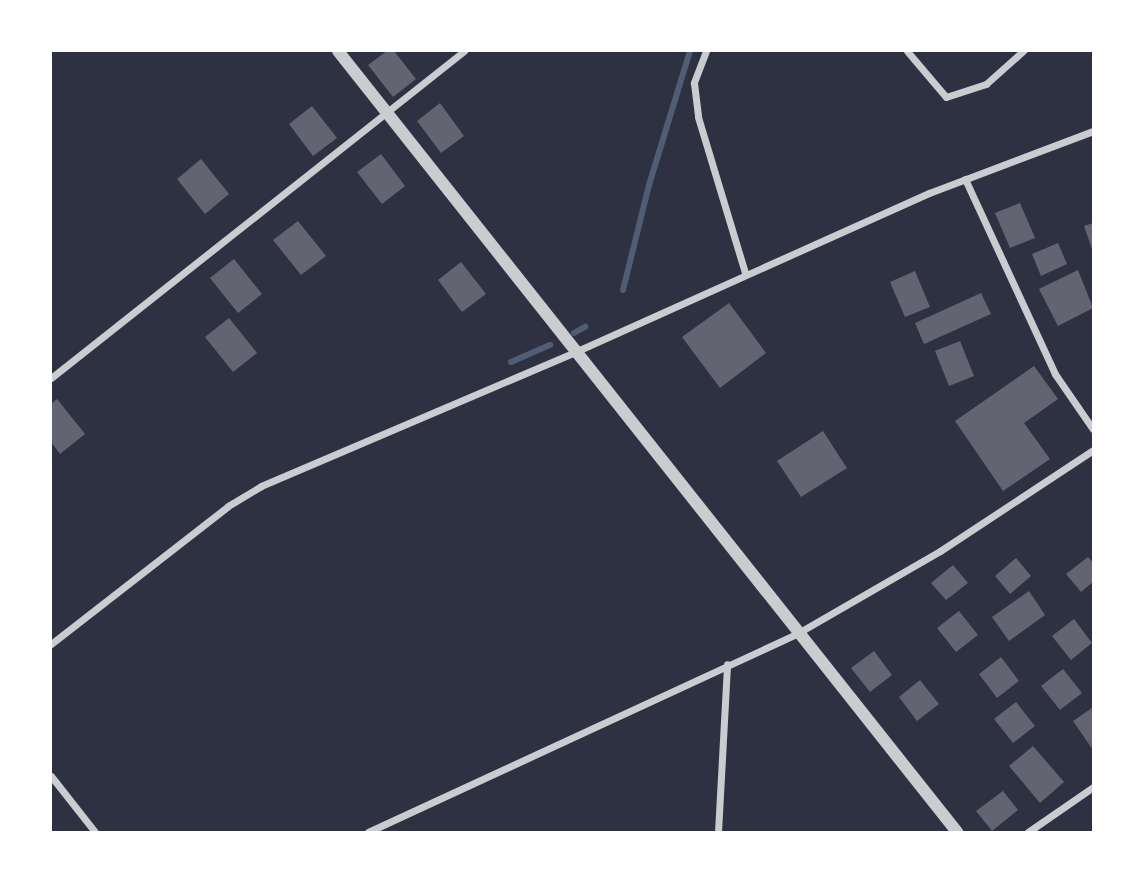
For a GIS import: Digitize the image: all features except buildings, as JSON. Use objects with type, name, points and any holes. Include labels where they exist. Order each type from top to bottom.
[{"type":"street","points":[[338,51],[957,832]]},
{"type":"street","points":[[51,378],[464,51]]},
{"type":"street","points":[[706,51],[694,83],[698,117],[745,273]]},
{"type":"street","points":[[907,51],[946,97],[986,84],[1023,51]]},
{"type":"street","points":[[51,644],[208,521],[261,486],[575,352],[745,273],[965,179],[1093,131]]},
{"type":"street","points":[[965,179],[1055,374],[1093,429]]},
{"type":"street","points":[[368,832],[727,664],[798,634],[940,551],[1093,450]]},
{"type":"street","points":[[718,832],[727,664]]},
{"type":"street","points":[[51,776],[95,832]]},
{"type":"street","points":[[1028,832],[1093,787]]},
{"type":"waterway","points":[[623,290],[649,185],[690,51]]},
{"type":"waterway","points":[[574,333],[585,327]]},
{"type":"waterway","points":[[511,362],[550,345]]}]
